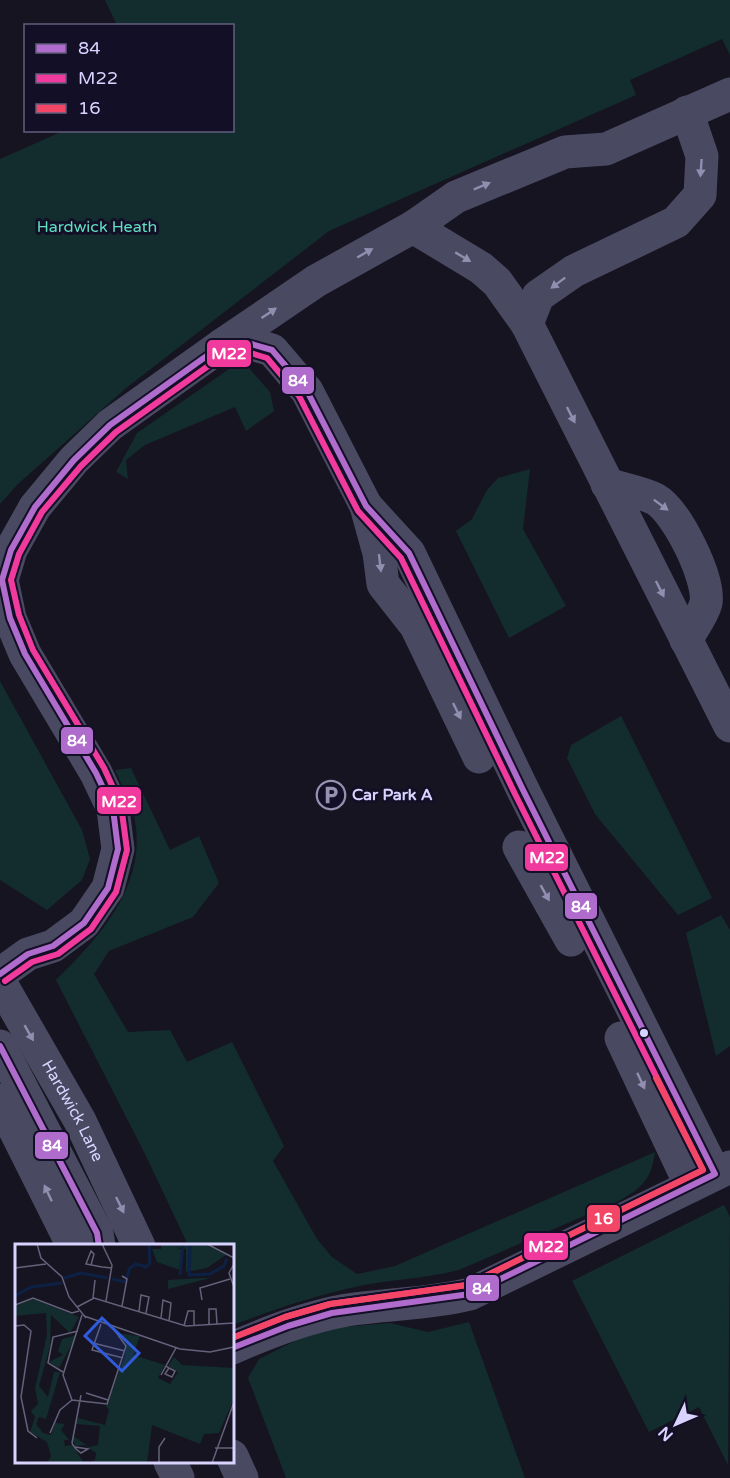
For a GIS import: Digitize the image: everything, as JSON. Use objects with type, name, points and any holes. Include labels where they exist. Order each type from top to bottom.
[{"type":"street","points":[[0,974],[14,949],[53,946],[84,923],[108,888],[118,849],[113,809],[96,773],[25,654],[10,618],[2,580],[11,550],[35,507],[74,460],[110,425],[222,345],[316,282],[413,226],[456,197],[565,152],[606,149],[730,94]]},
{"type":"street","points":[[527,324],[538,296],[574,271],[676,222],[700,195],[702,156],[687,112]]},
{"type":"street","points":[[413,226],[481,268],[497,282],[527,324],[730,726]]},
{"type":"street","points":[[222,345],[248,344],[272,350],[307,390],[366,506],[379,553],[383,584],[416,626],[479,757]]},
{"type":"street","points":[[607,484],[655,500],[671,513],[685,539],[706,584],[706,605],[686,640]]},
{"type":"street","points":[[366,506],[409,553],[712,1176]]},
{"type":"street","points":[[519,847],[571,940]]},
{"type":"street","name":"Hardwick Lane","points":[[0,982],[80,1121],[139,1244]]},
{"type":"street","points":[[616,1028],[712,1176]]},
{"type":"street","points":[[0,1046],[97,1233],[99,1244]]},
{"type":"street","points":[[0,1100],[72,1244]]},
{"type":"street","points":[[234,1347],[285,1326],[345,1311],[440,1301],[470,1294],[712,1176]]},
{"type":"street","points":[[234,1460],[242,1478]]},
{"type":"street","points":[[171,1463],[178,1478]]},
{"type":"green space","name":"Hardwick Heath","points":[[105,0],[730,0],[730,55],[722,39],[630,80],[636,95],[329,231],[125,389],[18,484],[0,504],[0,159],[61,132],[234,132],[234,24],[117,24]]},
{"type":"green space","points":[[242,360],[270,392],[274,411],[246,431],[235,407],[145,445],[126,460],[128,479],[116,472],[137,433]]},
{"type":"green space","points":[[530,469],[523,529],[566,606],[509,638],[456,531],[472,519],[487,490],[498,478]]},
{"type":"green space","points":[[0,681],[82,830],[90,859],[82,880],[47,910],[0,880]]},
{"type":"green space","points":[[621,716],[712,898],[678,915],[595,814],[567,758],[571,745]]},
{"type":"green space","points":[[131,768],[170,850],[199,836],[219,883],[193,917],[109,951],[94,974],[128,1032],[170,1030],[187,1062],[232,1042],[284,1146],[273,1161],[317,1239],[332,1257],[357,1274],[395,1266],[655,1152],[651,1170],[644,1182],[619,1201],[459,1270],[368,1284],[339,1291],[234,1325],[234,1244],[188,1244],[145,1154],[56,980],[105,926],[128,884],[135,861],[137,837],[133,812],[115,770]]},
{"type":"green space","points":[[721,915],[730,930],[730,1046],[716,1056],[686,933]]},
{"type":"green space","points":[[724,1205],[730,1217],[728,1465],[699,1407],[649,1432],[572,1281]]},
{"type":"green space","points":[[469,1322],[525,1478],[286,1478],[248,1378],[259,1359],[305,1336],[342,1327],[390,1323],[428,1332]]},
{"type":"transit line","name":"84","points":[[0,974],[28,954],[53,946],[84,923],[108,888],[118,849],[113,809],[96,773],[25,654],[10,618],[2,580],[11,550],[35,507],[74,460],[110,425],[222,345],[248,343],[272,350],[307,391],[366,506],[409,553],[523,790],[715,1174]]},
{"type":"transit line","name":"M22","points":[[5,981],[32,962],[58,954],[91,929],[116,892],[127,850],[121,805],[104,768],[33,650],[19,615],[11,580],[19,554],[42,512],[81,466],[116,432],[225,354],[247,352],[267,358],[299,396],[358,511],[401,558],[515,794],[703,1170],[467,1285],[330,1304],[285,1317],[234,1337]]},
{"type":"transit line","name":"84","points":[[0,1046],[97,1233],[99,1244]]},
{"type":"transit line","name":"16","points":[[234,1337],[285,1317],[330,1304],[467,1285],[703,1170],[656,1078]]},
{"type":"transit line","name":"84","points":[[234,1347],[288,1326],[332,1313],[470,1294],[715,1174]]},
{"type":"place","name":"Car Park A","points":[[331,795]]}]
